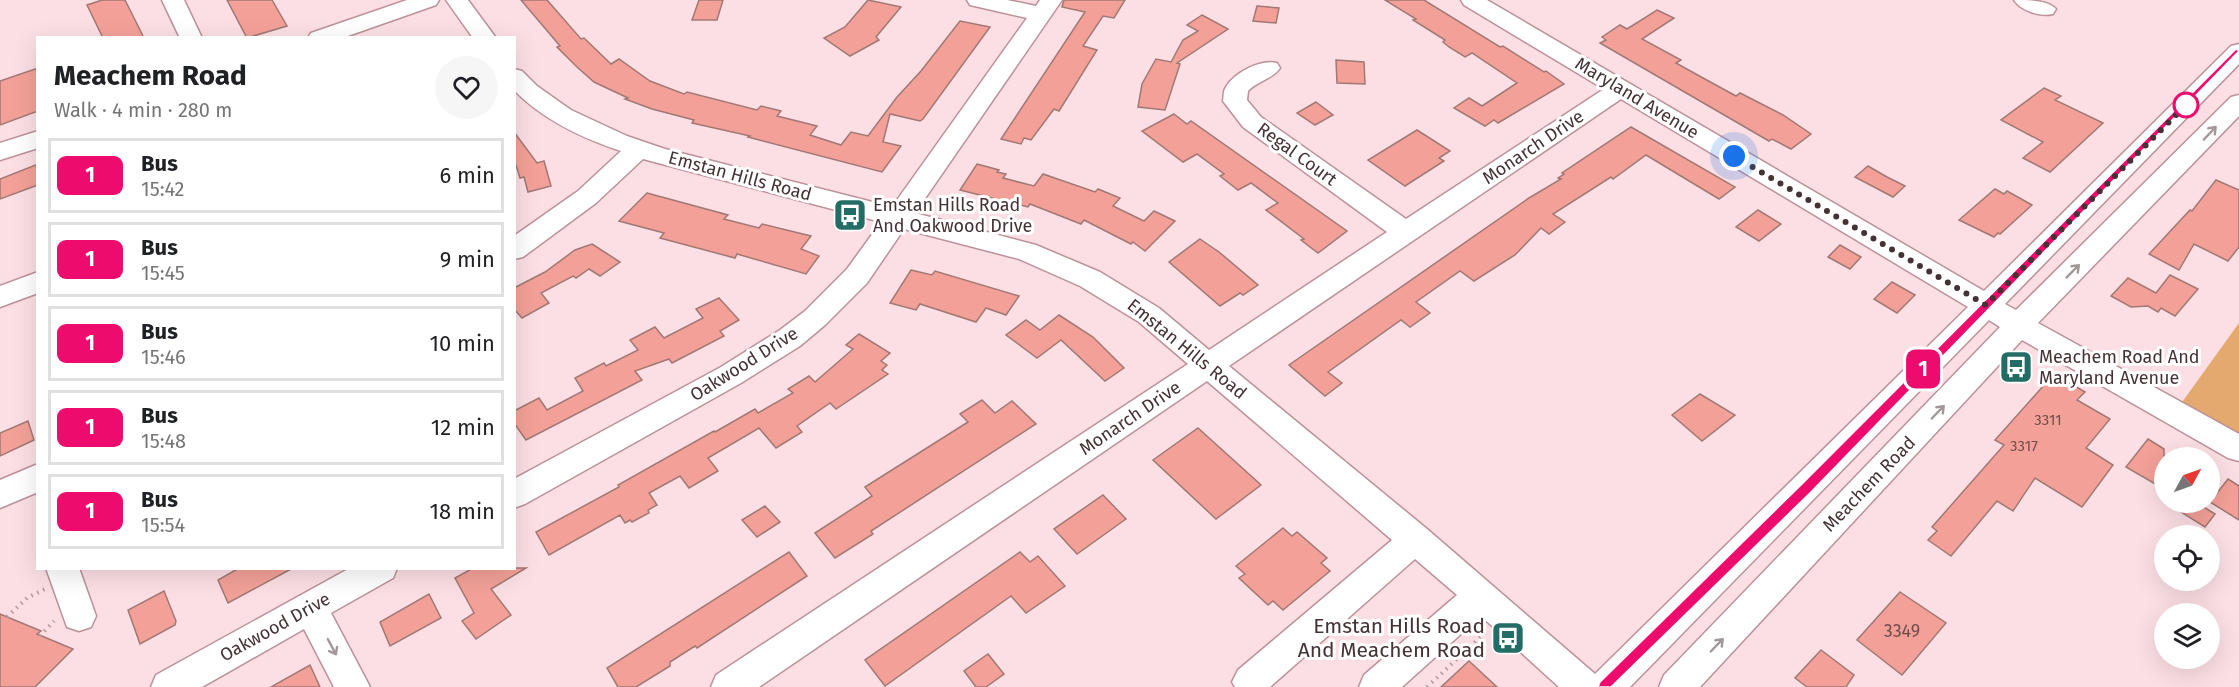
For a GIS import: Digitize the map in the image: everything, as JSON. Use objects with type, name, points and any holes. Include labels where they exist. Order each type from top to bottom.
[{"type":"street","points":[[173,0],[190,36]]},
{"type":"street","points":[[325,36],[428,0]]},
{"type":"street","points":[[457,0],[484,36]]},
{"type":"street","points":[[978,0],[1046,7]]},
{"type":"street","name":"Maryland Avenue","points":[[1472,0],[2019,325],[2239,449]]},
{"type":"street","name":"Oakwood Drive","points":[[516,494],[731,375],[790,338],[815,318],[850,283],[899,218],[1046,7]]},
{"type":"street","points":[[1606,687],[2239,51]]},
{"type":"street","name":"Regal Court","points":[[1269,68],[1246,79],[1236,89],[1235,101],[1252,122],[1406,232]]},
{"type":"street","name":"Emstan Hills Road","points":[[516,78],[560,115],[602,136],[638,149],[1027,252],[1090,279],[1149,315],[1209,364],[1493,605],[1584,687]]},
{"type":"street","points":[[2207,84],[2239,98]]},
{"type":"street","name":"Monarch Drive","points":[[729,687],[1621,88]]},
{"type":"street","name":"Meachem Road","points":[[1677,687],[2019,325],[2134,211],[2239,102]]},
{"type":"street","points":[[0,152],[36,140]]},
{"type":"street","points":[[516,249],[587,197],[638,149]]},
{"type":"street","points":[[2098,194],[2134,211]]},
{"type":"street","points":[[0,297],[36,283]]},
{"type":"street","points":[[0,495],[35,485]]},
{"type":"street","points":[[1806,488],[1843,512]]},
{"type":"street","points":[[1250,682],[1416,539]]},
{"type":"street","points":[[63,570],[79,616]]},
{"type":"street","name":"Oakwood Drive","points":[[169,687],[378,570]]},
{"type":"street","points":[[1377,687],[1493,605]]},
{"type":"street","points":[[311,608],[352,687]]},
{"type":"path","points":[[8,617],[27,598]]},
{"type":"path","points":[[1427,687],[1493,605]]},
{"type":"shaded area","points":[[2239,323],[2239,449],[2175,412]]},
{"type":"building","points":[[102,0],[125,0],[143,36],[102,36],[87,5]]},
{"type":"building","points":[[227,0],[272,0],[287,26],[254,36],[246,36]]},
{"type":"building","points":[[521,0],[547,0],[581,39],[584,38],[611,64],[619,59],[650,81],[684,94],[687,92],[757,110],[761,106],[781,111],[777,116],[817,126],[810,135],[841,145],[851,132],[868,136],[960,21],[990,27],[923,119],[920,121],[890,114],[883,142],[901,146],[882,172],[748,137],[750,136],[692,123],[694,120],[625,99],[628,98],[594,82],[577,67],[557,47],[560,46]]},
{"type":"building","points":[[699,0],[723,0],[717,20],[692,20]]},
{"type":"building","points":[[868,0],[901,7],[876,37],[879,40],[850,56],[824,38],[845,27]]},
{"type":"building","points":[[1064,0],[1125,0],[1114,18],[1103,16],[1083,46],[1097,50],[1059,111],[1054,109],[1031,140],[1024,138],[1021,144],[1001,139],[1085,12],[1062,7]]},
{"type":"building","points":[[1385,0],[1424,0],[1500,47],[1503,46],[1544,72],[1546,71],[1564,84],[1498,123],[1494,120],[1485,126],[1454,108],[1469,98],[1482,106],[1517,83],[1472,53],[1465,57],[1449,47],[1443,42],[1445,40]]},
{"type":"building","points":[[1257,6],[1279,8],[1276,23],[1253,21]]},
{"type":"building","points":[[1657,10],[1674,18],[1642,39],[1681,60],[1676,63],[1736,96],[1740,93],[1783,115],[1811,134],[1791,149],[1772,139],[1769,141],[1600,43],[1606,40],[1602,37],[1620,25],[1627,29]]},
{"type":"building","points":[[1202,15],[1228,29],[1177,63],[1180,64],[1165,110],[1138,107],[1142,84],[1156,59],[1171,62],[1183,40],[1198,31],[1187,25]]},
{"type":"building","points":[[1336,60],[1364,62],[1365,84],[1337,83]]},
{"type":"building","points":[[36,69],[36,112],[0,125],[0,81]]},
{"type":"building","points":[[2044,88],[2061,96],[2055,100],[2103,123],[2050,172],[2023,158],[2043,142],[2001,120]]},
{"type":"building","points":[[1316,102],[1333,115],[1315,125],[1297,113]]},
{"type":"building","points":[[1174,114],[1187,124],[1191,121],[1347,231],[1318,253],[1301,240],[1304,239],[1266,210],[1278,203],[1251,183],[1238,190],[1220,176],[1224,174],[1197,154],[1183,162],[1142,131]]},
{"type":"building","points":[[1631,127],[1735,187],[1719,199],[1646,155],[1613,179],[1611,177],[1553,214],[1565,222],[1549,234],[1541,228],[1515,255],[1474,281],[1460,271],[1416,302],[1430,313],[1410,327],[1401,320],[1328,372],[1342,383],[1325,396],[1289,365],[1529,198],[1561,179],[1558,178],[1564,174],[1562,173]]},
{"type":"building","points":[[1417,130],[1450,151],[1439,158],[1444,161],[1405,186],[1368,160]]},
{"type":"building","points":[[516,135],[537,163],[544,161],[551,186],[528,192],[524,177],[520,178],[516,165]]},
{"type":"building","points":[[977,164],[999,170],[997,172],[1006,174],[1003,178],[1034,186],[1043,174],[1095,192],[1098,189],[1120,198],[1113,206],[1144,221],[1154,211],[1175,221],[1145,251],[1133,242],[1131,244],[1084,220],[1081,224],[1030,204],[1028,207],[960,190]]},
{"type":"building","points":[[36,165],[36,186],[0,199],[0,179]]},
{"type":"building","points":[[1868,166],[1905,186],[1893,197],[1855,177]]},
{"type":"building","points":[[2216,180],[2239,190],[2239,247],[2228,261],[2194,244],[2179,270],[2149,254],[2190,210],[2192,211]]},
{"type":"building","points":[[1995,189],[2004,194],[2007,191],[2032,205],[1994,237],[1959,220]]},
{"type":"building","points":[[647,193],[728,215],[724,219],[759,228],[762,224],[811,236],[801,249],[819,256],[806,274],[737,254],[735,258],[660,238],[664,233],[619,221]]},
{"type":"building","points":[[1758,210],[1781,224],[1759,241],[1736,227]]},
{"type":"building","points":[[1200,239],[1258,285],[1220,306],[1169,262]]},
{"type":"building","points":[[592,244],[620,262],[600,276],[589,269],[576,278],[573,276],[541,293],[549,303],[522,318],[516,311],[516,287],[545,272],[575,250]]},
{"type":"building","points":[[1840,245],[1861,257],[1850,269],[1828,257]]},
{"type":"building","points":[[911,270],[932,275],[935,271],[1019,296],[1006,315],[986,308],[976,322],[920,304],[916,310],[890,303]]},
{"type":"building","points":[[2170,275],[2198,289],[2175,316],[2161,308],[2158,312],[2148,306],[2131,307],[2111,296],[2128,278],[2156,293]]},
{"type":"building","points":[[1892,282],[1915,295],[1897,313],[1874,299]]},
{"type":"building","points":[[719,298],[739,320],[720,331],[724,336],[672,363],[669,359],[635,371],[642,380],[526,440],[516,426],[516,410],[539,398],[547,410],[583,391],[575,378],[604,363],[606,366],[638,350],[630,340],[655,327],[664,338],[703,318],[696,309]]},
{"type":"building","points":[[1059,315],[1093,337],[1124,368],[1105,381],[1061,340],[1037,358],[1006,335],[1026,320],[1040,330]]},
{"type":"building","points":[[859,334],[890,353],[881,361],[887,365],[882,370],[888,374],[836,409],[830,403],[797,426],[802,432],[776,448],[759,428],[708,458],[718,471],[689,488],[680,476],[649,493],[657,505],[648,510],[649,513],[625,523],[620,515],[549,555],[536,532],[619,487],[618,485],[714,431],[755,409],[758,413],[793,393],[788,389],[809,376],[815,382],[853,349],[846,345]]},
{"type":"building","points":[[2054,374],[2085,392],[2077,400],[2110,419],[2086,448],[2113,465],[2082,507],[2035,478],[2013,511],[1997,501],[1951,556],[1928,540],[1937,531],[1932,527],[2004,445],[1995,440]]},
{"type":"building","points":[[1700,394],[1735,415],[1702,441],[1672,415]]},
{"type":"building","points":[[982,400],[995,413],[1012,401],[1036,424],[871,531],[873,534],[835,558],[815,533],[872,496],[865,487],[968,422],[960,414]]},
{"type":"building","points":[[28,421],[34,440],[0,456],[0,433]]},
{"type":"building","points":[[1198,428],[1261,485],[1216,519],[1153,460]]},
{"type":"building","points":[[2148,439],[2161,447],[2154,447],[2154,483],[2126,467]]},
{"type":"building","points":[[2228,479],[2239,486],[2239,520],[2220,508],[2220,489]]},
{"type":"building","points":[[1103,495],[1126,519],[1077,554],[1054,529]]},
{"type":"building","points":[[765,506],[780,522],[757,537],[742,520]]},
{"type":"building","points":[[2183,513],[2215,514],[2207,525],[2202,525]]},
{"type":"building","points":[[1283,528],[1292,536],[1297,532],[1327,558],[1321,563],[1330,571],[1283,610],[1273,601],[1268,605],[1239,578],[1245,574],[1236,566]]},
{"type":"building","points":[[789,552],[807,576],[697,648],[695,646],[670,662],[670,666],[636,687],[618,687],[607,668]]},
{"type":"building","points":[[1020,552],[1030,562],[1038,556],[1065,586],[1026,613],[1011,596],[885,686],[865,660]]},
{"type":"building","points":[[526,568],[491,589],[511,615],[476,639],[462,621],[474,613],[455,578],[469,570]]},
{"type":"building","points":[[236,570],[289,570],[228,603],[218,580]]},
{"type":"building","points":[[164,591],[176,621],[175,625],[140,644],[128,610]]},
{"type":"building","points":[[1900,592],[1946,623],[1902,675],[1857,640]]},
{"type":"building","points":[[429,594],[441,618],[390,646],[380,622]]},
{"type":"building","points":[[0,614],[41,631],[37,634],[73,649],[35,687],[0,687]]},
{"type":"building","points":[[1821,650],[1854,675],[1846,687],[1807,687],[1795,678]]},
{"type":"building","points":[[988,654],[1004,674],[986,687],[976,687],[964,671]]},
{"type":"building","points":[[1469,661],[1497,687],[1441,687]]},
{"type":"building","points":[[310,665],[320,687],[271,687]]},
{"type":"bus line","name":"1","points":[[1606,687],[2239,51]]},
{"type":"place","name":"Emstan Hills Road And Oakwood Drive","points":[[850,215]]},
{"type":"place","name":"Meachem Road And Maryland Avenue","points":[[2016,367]]},
{"type":"place","name":"Emstan Hills Road And Meachem Road","points":[[1508,638]]},
{"type":"route","points":[[1734,156],[1986,305],[2098,194],[2191,100],[2186,105]]}]
